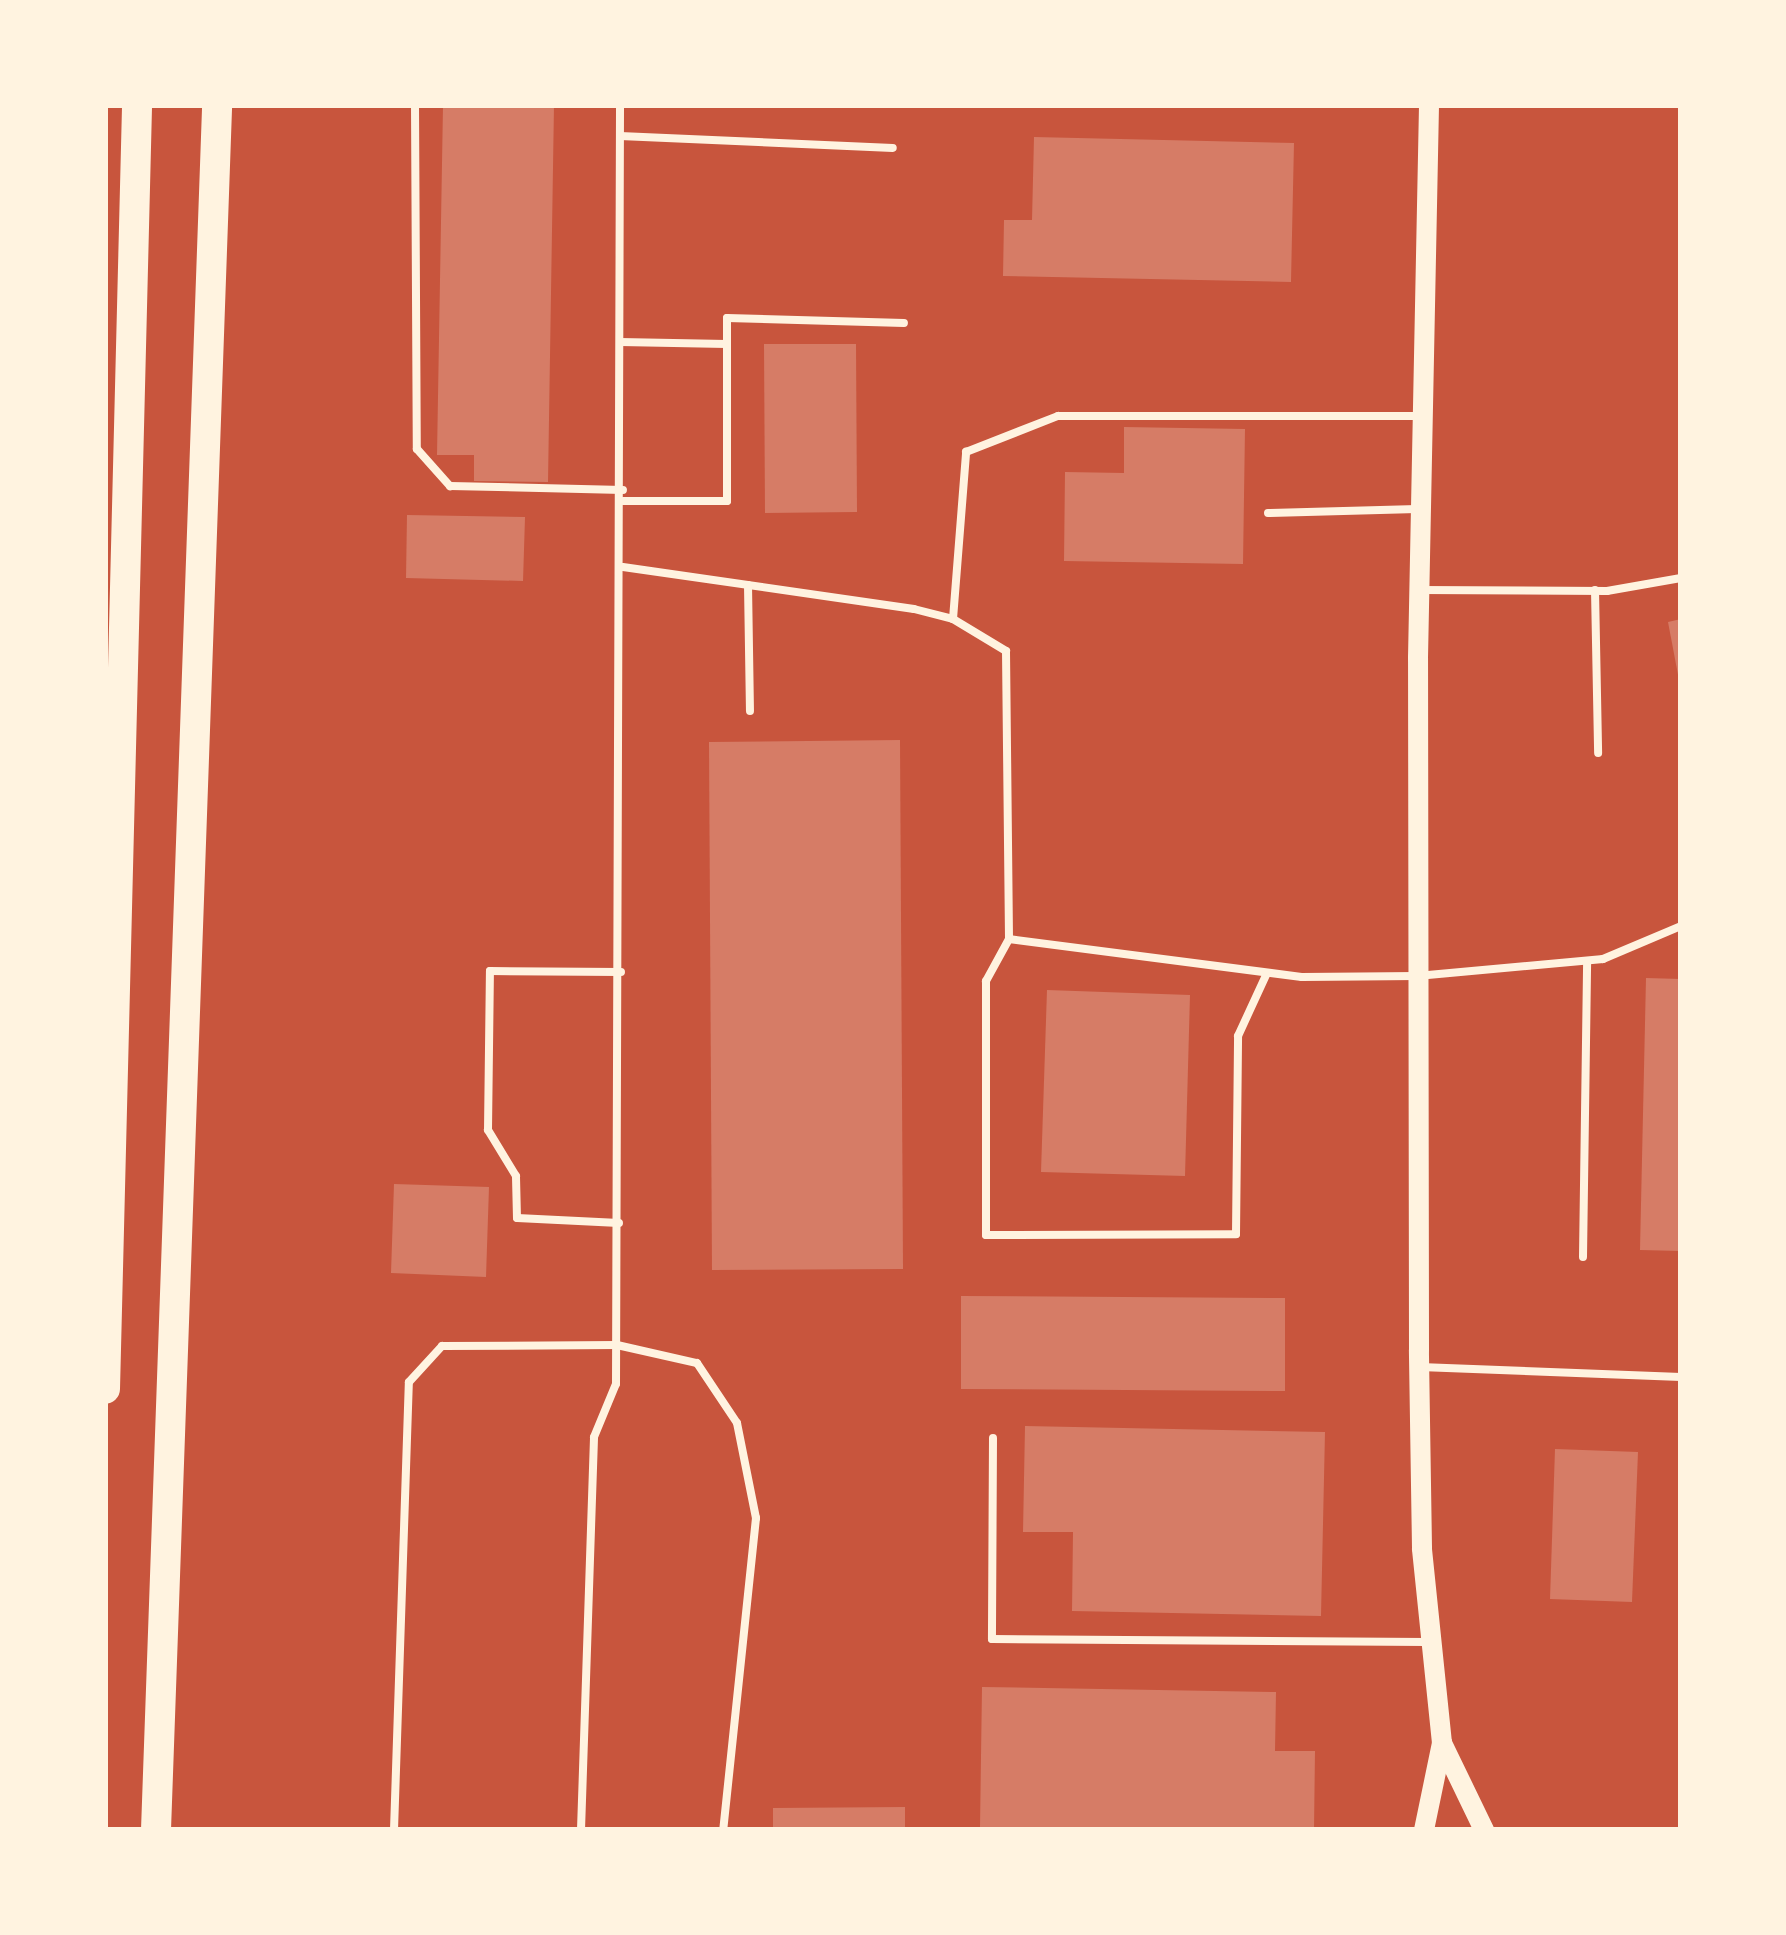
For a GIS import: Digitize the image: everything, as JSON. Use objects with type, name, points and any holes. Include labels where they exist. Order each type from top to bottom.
[{"type":"highway","points":[[105,1389],[137,105]]},
{"type":"highway","points":[[156,1830],[217,105]]},
{"type":"main road","points":[[1424,1830],[1442,1743],[1432,1642],[1420,1366],[1417,976],[1429,105]]},
{"type":"main road","points":[[1442,1743],[1484,1830]]},
{"type":"lane","points":[[415,105],[417,449],[450,486],[623,490]]},
{"type":"lane","points":[[580,1830],[594,1437],[616,1384],[623,502],[620,105]]},
{"type":"lane","points":[[620,136],[893,148]]},
{"type":"lane","points":[[623,502],[727,501],[726,318],[904,323]]},
{"type":"lane","points":[[620,342],[727,344]]},
{"type":"lane","points":[[953,619],[966,452],[1058,416],[1423,416]]},
{"type":"lane","points":[[1268,514],[1422,509]]},
{"type":"lane","points":[[622,568],[953,619],[1006,651],[1009,939],[986,981],[986,1235],[1236,1234],[1238,1036],[1267,973]]},
{"type":"lane","points":[[1420,590],[1596,590],[1681,578]]},
{"type":"lane","points":[[748,586],[750,712]]},
{"type":"lane","points":[[1596,590],[1598,753]]},
{"type":"lane","points":[[1009,939],[1267,973],[1417,976],[1587,960],[1681,926]]},
{"type":"lane","points":[[1583,1258],[1587,960]]},
{"type":"lane","points":[[619,1222],[517,1218],[516,1176],[488,1130],[490,971],[621,972]]},
{"type":"lane","points":[[394,1830],[409,1382],[442,1346],[616,1345],[697,1363],[737,1423],[756,1518],[723,1830]]},
{"type":"lane","points":[[1420,1366],[1681,1378]]},
{"type":"lane","points":[[993,1438],[992,1639],[1432,1642]]},
{"type":"building","points":[[443,105],[554,105],[548,482],[474,481],[474,455],[437,455]]},
{"type":"building","points":[[1034,137],[1294,143],[1291,282],[1003,276],[1004,220],[1032,220]]},
{"type":"building","points":[[764,344],[856,344],[857,512],[765,513]]},
{"type":"building","points":[[1124,427],[1245,429],[1243,564],[1064,561],[1065,472],[1124,473]]},
{"type":"building","points":[[407,515],[525,517],[523,581],[406,578]]},
{"type":"building","points":[[1681,619],[1681,679],[1679,680],[1668,622]]},
{"type":"building","points":[[900,740],[903,1269],[712,1270],[709,742]]},
{"type":"building","points":[[1646,978],[1681,979],[1681,1251],[1640,1250]]},
{"type":"building","points":[[1047,990],[1190,995],[1185,1176],[1041,1172]]},
{"type":"building","points":[[394,1184],[489,1187],[486,1277],[391,1273]]},
{"type":"building","points":[[961,1296],[1285,1298],[1285,1391],[961,1389]]},
{"type":"building","points":[[1025,1426],[1325,1432],[1321,1616],[1072,1611],[1073,1532],[1023,1532]]},
{"type":"building","points":[[1555,1449],[1638,1452],[1632,1602],[1550,1599]]},
{"type":"building","points":[[982,1687],[1276,1692],[1275,1751],[1315,1751],[1314,1830],[980,1827]]},
{"type":"building","points":[[905,1807],[905,1830],[773,1830],[773,1808]]}]
